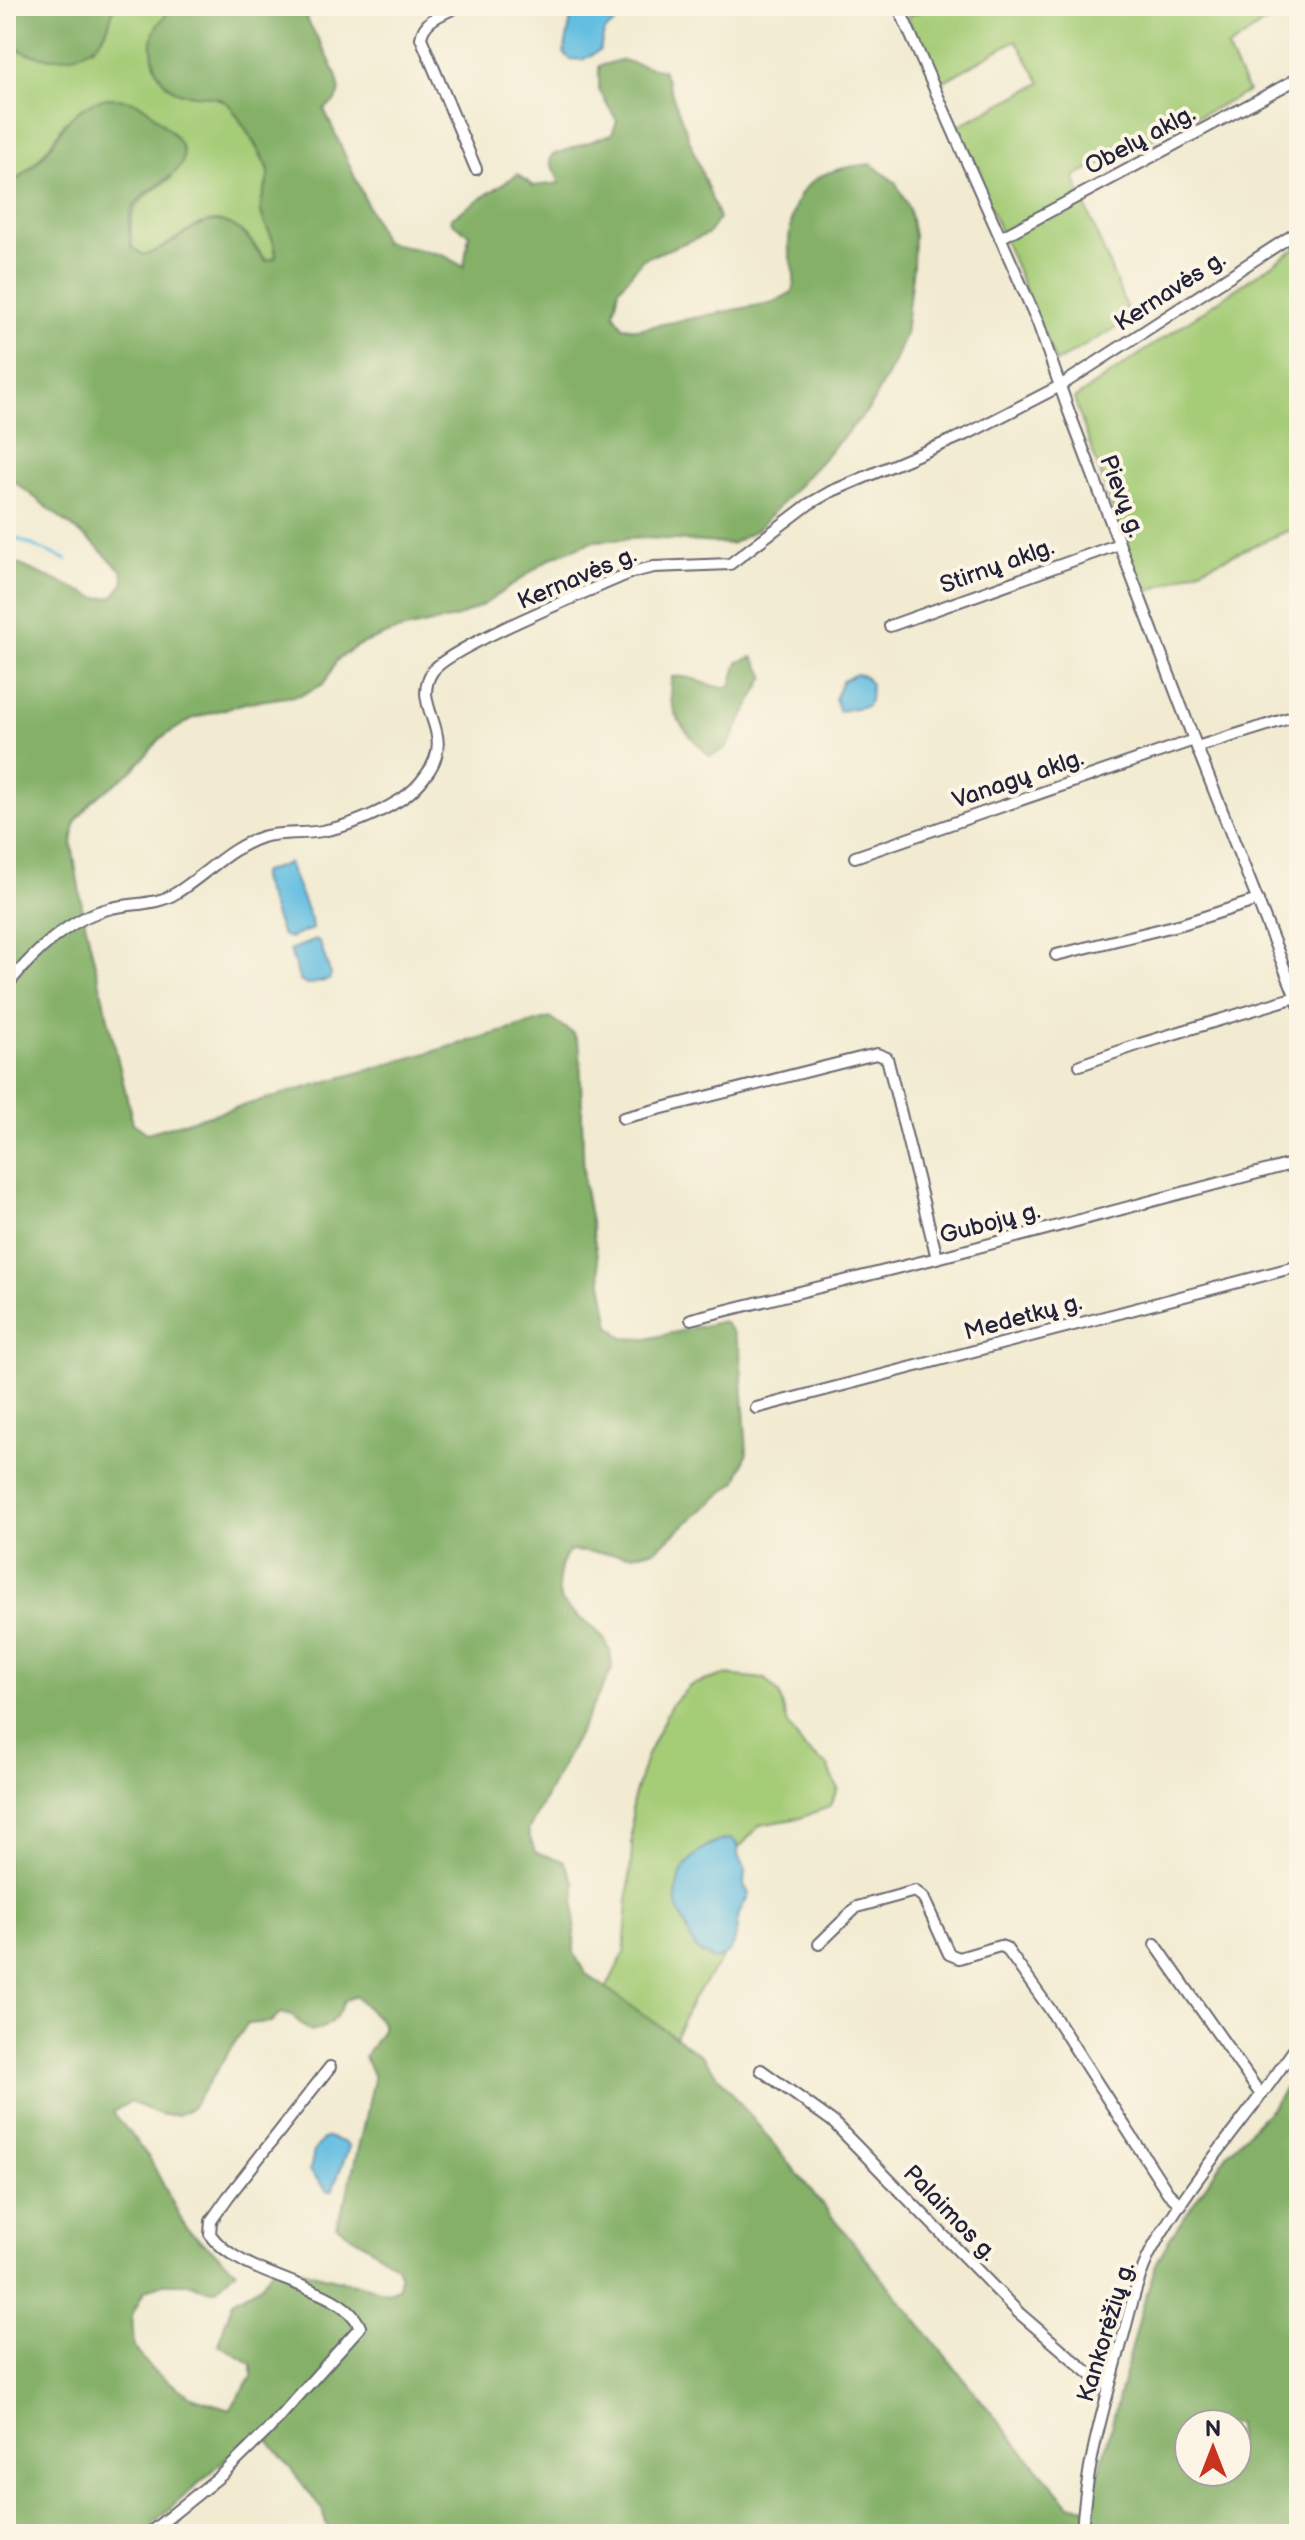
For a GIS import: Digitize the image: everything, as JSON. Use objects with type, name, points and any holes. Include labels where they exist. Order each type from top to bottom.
[{"type":"street","points":[[459,6],[427,22],[421,38],[476,169]]},
{"type":"street","name":"Pievų g.","points":[[898,6],[1038,323],[1195,744],[1298,1001]]},
{"type":"street","name":"Obelų aklg.","points":[[1000,238],[1299,78]]},
{"type":"street","name":"Kernavės g.","points":[[6,986],[25,963],[52,940],[92,915],[109,908],[174,895],[258,838],[320,832],[344,826],[374,815],[403,798],[417,787],[439,753],[439,739],[428,708],[427,691],[431,674],[458,651],[632,572],[654,567],[730,564],[819,498],[971,432],[1060,386],[1299,231]]},
{"type":"street","name":"Stirnų aklg.","points":[[890,626],[1119,544]]},
{"type":"street","name":"Vanagų aklg.","points":[[855,857],[1195,744],[1299,715]]},
{"type":"street","points":[[1056,955],[1182,924],[1258,900]]},
{"type":"street","points":[[1080,1065],[1140,1044],[1298,1001]]},
{"type":"street","points":[[623,1118],[877,1054],[887,1058],[937,1258]]},
{"type":"street","name":"Gubojų g.","points":[[691,1319],[937,1258],[1299,1162]]},
{"type":"street","name":"Medetkų g.","points":[[756,1408],[1299,1266]]},
{"type":"street","points":[[819,1944],[857,1907],[915,1891],[923,1897],[949,1954],[959,1958],[992,1948],[1012,1951],[1168,2193],[1181,2205]]},
{"type":"street","points":[[1155,1944],[1261,2095]]},
{"type":"street","name":"Kankorėžių g.","points":[[1082,2534],[1088,2472],[1142,2270],[1181,2205],[1299,2042]]},
{"type":"street","points":[[148,2534],[224,2473],[267,2431],[360,2327],[354,2314],[338,2303],[246,2265],[218,2246],[210,2234],[211,2221],[228,2197],[330,2067]]},
{"type":"street","name":"Palaimos g.","points":[[761,2070],[832,2121],[1019,2313],[1097,2380],[1110,2384]]},
{"type":"green space","points":[[6,6],[114,6],[105,33],[94,46],[82,53],[56,58],[29,54],[6,41]]},
{"type":"green space","points":[[114,6],[174,6],[155,30],[178,92],[209,96],[227,103],[250,137],[268,173],[261,210],[276,257],[267,261],[246,235],[201,223],[153,253],[143,255],[132,247],[131,222],[134,213],[143,198],[171,178],[65,122],[39,158],[6,187],[6,41],[19,51],[67,57],[93,47],[105,33]]},
{"type":"green space","points":[[174,6],[299,6],[332,66],[340,89],[334,102],[324,109],[384,242],[443,255],[464,267],[469,234],[452,223],[451,218],[518,174],[533,186],[560,183],[550,162],[552,155],[612,134],[617,121],[599,90],[599,66],[620,60],[663,70],[719,218],[708,234],[643,259],[619,289],[614,313],[623,327],[638,329],[774,302],[792,292],[794,275],[789,244],[794,209],[807,186],[829,172],[871,164],[896,183],[909,209],[914,236],[913,266],[905,334],[893,364],[869,409],[758,529],[731,544],[647,538],[593,541],[551,558],[485,604],[458,617],[392,632],[357,646],[337,660],[324,684],[301,695],[245,703],[194,718],[161,738],[132,771],[92,801],[75,822],[72,845],[84,918],[133,1123],[147,1133],[550,1018],[574,1034],[580,1048],[584,1184],[610,1326],[623,1338],[647,1339],[723,1321],[732,1331],[740,1351],[747,1453],[737,1481],[655,1550],[631,1555],[570,1551],[562,1563],[558,1586],[560,1597],[571,1612],[604,1639],[612,1669],[528,1831],[535,1852],[564,1861],[575,1884],[574,1953],[585,1973],[702,2056],[1020,2448],[1070,2505],[1090,2507],[1156,2264],[1170,2238],[1230,2150],[1271,2109],[1299,2067],[1299,2534],[329,2534],[322,2509],[268,2440],[255,2433],[154,2523],[153,2534],[6,2534],[6,559],[97,598],[113,597],[124,582],[122,571],[94,544],[6,475],[6,187],[41,158],[77,112],[102,99],[129,101],[143,106],[167,128],[180,143],[184,156],[172,175],[139,200],[132,210],[129,224],[132,247],[143,255],[156,251],[194,228],[219,221],[232,225],[246,236],[266,261],[276,257],[274,243],[261,211],[269,170],[263,158],[226,102],[179,92],[159,75],[152,47],[158,24]],"holes":[[[356,1996],[382,2023],[382,2030],[365,2057],[373,2075],[373,2084],[346,2199],[336,2225],[397,2266],[400,2275],[398,2288],[388,2292],[276,2264],[261,2285],[233,2301],[218,2344],[252,2364],[252,2377],[230,2409],[191,2397],[152,2370],[134,2347],[132,2315],[144,2291],[163,2283],[192,2283],[215,2290],[236,2270],[185,2227],[150,2159],[113,2112],[130,2102],[162,2115],[177,2115],[192,2108],[247,2024],[271,2022],[280,2013],[292,2016],[311,2032],[328,2024],[336,2017],[345,2000]]]},
{"type":"green space","points":[[932,6],[1289,6],[1227,49],[1248,92],[1074,177],[1131,319],[1056,362],[956,127],[1041,83],[1016,40],[937,85],[907,17]]},
{"type":"green space","points":[[1299,246],[1299,526],[1143,594],[1074,399]]},
{"type":"green space","points":[[753,657],[765,676],[726,749],[710,756],[685,730],[674,711],[670,690],[672,677],[731,686],[738,662]]},
{"type":"green space","points":[[724,1675],[765,1679],[779,1694],[788,1724],[804,1748],[828,1766],[838,1789],[829,1807],[800,1818],[760,1825],[739,1848],[737,1842],[709,1844],[696,1855],[685,1924],[697,1950],[713,1960],[724,1956],[692,2000],[675,2037],[606,1989],[624,1953],[632,1849],[632,1804],[646,1757],[671,1705],[691,1685]]},
{"type":"water","points":[[570,6],[622,6],[617,21],[604,32],[600,50],[582,60],[570,59],[564,53],[572,14]]},
{"type":"water","points":[[856,674],[864,676],[871,684],[870,701],[866,706],[839,711],[835,698],[842,681]]},
{"type":"water","points":[[288,863],[312,929],[289,938],[282,935],[261,879],[261,873]]},
{"type":"water","points":[[319,941],[331,975],[329,980],[307,985],[300,981],[290,950]]},
{"type":"water","points":[[731,1839],[738,1846],[738,1856],[745,1869],[744,1886],[749,1894],[739,1915],[732,1949],[714,1960],[694,1945],[678,1910],[677,1892],[679,1880],[690,1860],[709,1846]]},
{"type":"water","points":[[328,2137],[349,2147],[332,2191],[327,2191],[310,2171],[314,2151]]},
{"type":"waterway","points":[[6,534],[67,560]]}]
